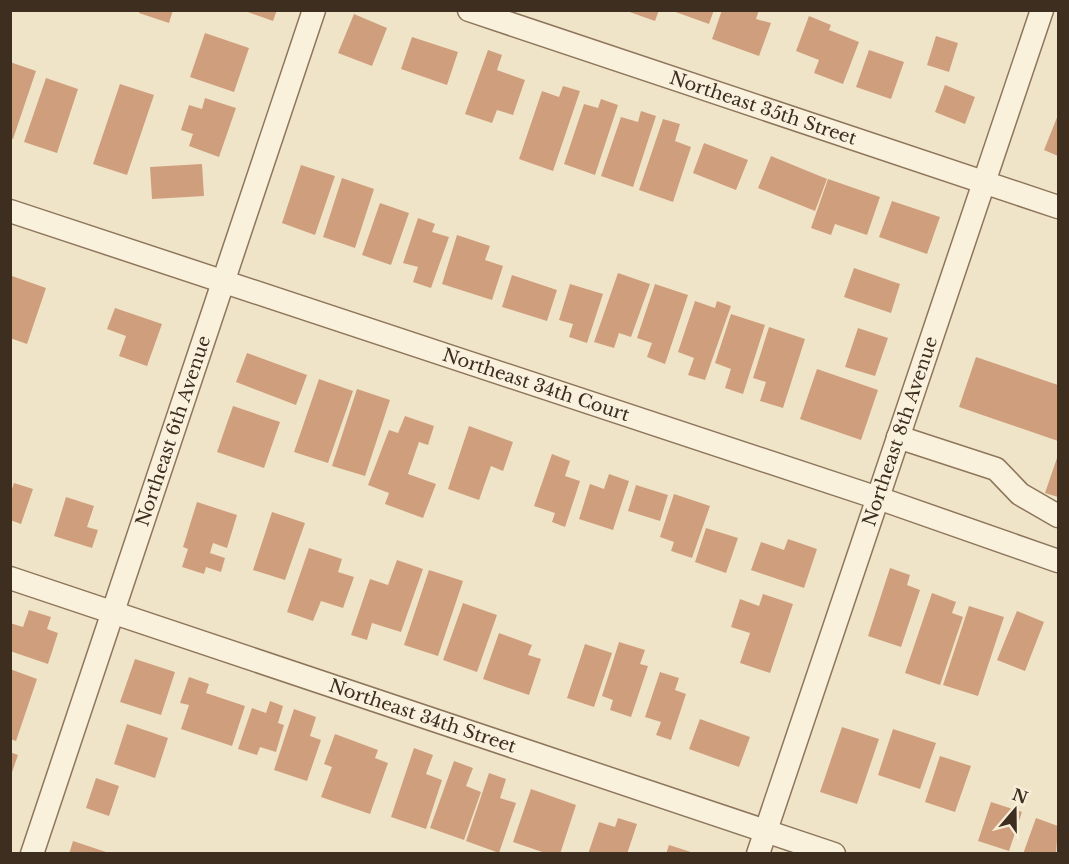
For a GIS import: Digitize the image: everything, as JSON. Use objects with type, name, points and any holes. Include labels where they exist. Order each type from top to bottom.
[{"type":"street","name":"Northeast 6th Avenue","points":[[32,854],[314,10]]},
{"type":"street","name":"Northeast 35th Street","points":[[469,10],[1059,207]]},
{"type":"street","name":"Northeast 8th Avenue","points":[[759,854],[1041,10]]},
{"type":"street","name":"Northeast 34th Court","points":[[10,211],[878,498],[1059,561]]},
{"type":"street","points":[[898,437],[996,469],[1020,494],[1059,516]]},
{"type":"street","name":"Northeast 34th Street","points":[[10,578],[834,854]]},
{"type":"building","points":[[140,10],[173,10],[169,23],[139,13]]},
{"type":"building","points":[[242,10],[277,10],[273,21]]},
{"type":"building","points":[[624,10],[659,10],[655,21]]},
{"type":"building","points":[[670,10],[714,10],[709,24]]},
{"type":"building","points":[[722,10],[759,10],[756,19],[771,23],[759,56],[712,39]]},
{"type":"building","points":[[354,14],[387,28],[372,66],[338,53]]},
{"type":"building","points":[[809,16],[831,25],[829,30],[859,42],[843,84],[814,73],[819,60],[796,51]]},
{"type":"building","points":[[205,33],[249,48],[234,92],[190,77]]},
{"type":"building","points":[[936,36],[958,43],[949,72],[927,65]]},
{"type":"building","points":[[412,37],[458,52],[447,85],[401,69]]},
{"type":"building","points":[[488,50],[502,55],[497,70],[525,80],[513,115],[497,110],[492,123],[465,114]]},
{"type":"building","points":[[869,50],[904,62],[891,99],[856,87]]},
{"type":"building","points":[[10,62],[36,71],[13,139],[10,138]]},
{"type":"building","points":[[46,78],[78,89],[57,153],[24,142]]},
{"type":"building","points":[[120,84],[154,95],[127,175],[93,164]]},
{"type":"building","points":[[945,85],[975,97],[965,124],[935,112]]},
{"type":"building","points":[[563,86],[580,91],[553,171],[519,159],[542,91],[559,97]]},
{"type":"building","points":[[205,98],[236,108],[219,157],[189,146],[193,134],[181,130],[189,105],[202,109]]},
{"type":"building","points":[[601,99],[618,105],[595,175],[564,164],[584,104],[598,108]]},
{"type":"building","points":[[641,111],[656,116],[633,187],[601,176],[621,117],[638,122]]},
{"type":"building","points":[[1058,115],[1058,156],[1044,150]]},
{"type":"building","points":[[663,119],[680,124],[675,141],[691,147],[673,202],[639,190]]},
{"type":"building","points":[[704,143],[748,160],[736,190],[693,173]]},
{"type":"building","points":[[771,156],[827,179],[815,211],[758,188]]},
{"type":"building","points":[[202,164],[204,196],[152,199],[150,167]]},
{"type":"building","points":[[301,165],[335,176],[315,235],[282,223]]},
{"type":"building","points":[[342,178],[374,189],[355,248],[323,237]]},
{"type":"building","points":[[828,179],[880,197],[867,235],[835,224],[831,235],[811,228]]},
{"type":"building","points":[[892,201],[940,217],[927,254],[879,237]]},
{"type":"building","points":[[380,203],[409,213],[391,265],[362,255]]},
{"type":"building","points":[[418,218],[435,224],[432,232],[449,237],[431,288],[413,282],[418,267],[403,263]]},
{"type":"building","points":[[457,235],[490,246],[485,260],[503,266],[492,300],[442,284]]},
{"type":"building","points":[[854,268],[900,284],[891,313],[844,297]]},
{"type":"building","points":[[618,273],[650,284],[631,337],[619,333],[614,348],[594,342]]},
{"type":"building","points":[[512,275],[557,290],[547,321],[502,307]]},
{"type":"building","points":[[12,276],[46,288],[27,344],[10,338]]},
{"type":"building","points":[[570,284],[603,294],[587,343],[569,337],[573,324],[559,320]]},
{"type":"building","points":[[655,284],[688,295],[665,364],[647,357],[652,343],[637,338]]},
{"type":"building","points":[[695,301],[715,308],[717,301],[731,306],[705,380],[688,375],[694,358],[678,352]]},
{"type":"building","points":[[115,308],[162,324],[147,366],[119,356],[126,336],[107,329]]},
{"type":"building","points":[[731,314],[765,325],[743,394],[725,388],[731,369],[715,363]]},
{"type":"building","points":[[769,327],[805,339],[783,408],[760,401],[766,382],[753,378]]},
{"type":"building","points":[[858,328],[888,338],[875,376],[845,367]]},
{"type":"building","points":[[247,353],[307,375],[296,405],[236,382]]},
{"type":"building","points":[[976,357],[1058,385],[1058,441],[959,407]]},
{"type":"building","points":[[817,369],[878,390],[861,440],[800,419]]},
{"type":"building","points":[[319,379],[353,391],[328,463],[294,452]]},
{"type":"building","points":[[357,389],[390,400],[365,476],[332,466]]},
{"type":"building","points":[[233,406],[280,422],[264,468],[217,452]]},
{"type":"building","points":[[405,416],[434,426],[428,445],[419,442],[408,474],[436,484],[423,518],[385,504],[389,493],[368,485],[389,430],[398,433]]},
{"type":"building","points":[[469,426],[513,442],[503,471],[491,466],[479,500],[448,489]]},
{"type":"building","points":[[552,454],[570,461],[565,476],[580,481],[565,527],[552,522],[555,513],[534,506]]},
{"type":"building","points":[[1058,455],[1058,497],[1045,493]]},
{"type":"building","points":[[609,474],[629,481],[613,530],[579,519],[590,484],[604,489]]},
{"type":"building","points":[[14,483],[33,489],[21,524],[10,520],[10,495]]},
{"type":"building","points":[[636,485],[668,495],[660,521],[628,511]]},
{"type":"building","points":[[674,494],[710,506],[692,558],[671,551],[674,542],[660,537]]},
{"type":"building","points":[[66,497],[94,506],[87,527],[98,530],[92,548],[54,536]]},
{"type":"building","points":[[197,502],[237,515],[227,548],[213,543],[210,553],[225,558],[221,572],[206,567],[204,574],[182,567],[188,549],[183,547]]},
{"type":"building","points":[[272,512],[305,523],[285,580],[253,570]]},
{"type":"building","points":[[706,528],[738,538],[726,573],[695,562]]},
{"type":"building","points":[[788,539],[817,549],[804,588],[751,570],[761,542],[784,550]]},
{"type":"building","points":[[309,548],[342,559],[338,572],[354,577],[343,608],[321,601],[313,621],[287,612]]},
{"type":"building","points":[[397,560],[423,569],[401,632],[372,623],[367,640],[351,635],[370,579],[388,585]]},
{"type":"building","points":[[890,568],[910,575],[907,585],[920,590],[901,647],[868,636]]},
{"type":"building","points":[[429,570],[463,581],[438,656],[404,645]]},
{"type":"building","points":[[932,593],[956,602],[952,613],[963,617],[940,685],[905,673]]},
{"type":"building","points":[[763,594],[793,604],[770,673],[740,663],[750,633],[731,627],[740,599],[759,606]]},
{"type":"building","points":[[463,603],[497,615],[477,672],[443,660]]},
{"type":"building","points":[[969,606],[1004,617],[978,696],[943,685]]},
{"type":"building","points":[[29,610],[51,617],[47,629],[58,633],[48,664],[10,651],[10,623],[23,627]]},
{"type":"building","points":[[1017,611],[1044,622],[1025,671],[997,660]]},
{"type":"building","points":[[499,633],[532,645],[528,655],[541,659],[529,695],[483,679]]},
{"type":"building","points":[[619,642],[645,650],[640,664],[648,666],[631,717],[610,710],[613,700],[602,696]]},
{"type":"building","points":[[585,644],[612,653],[594,707],[567,698]]},
{"type":"building","points":[[135,659],[175,672],[161,715],[120,702]]},
{"type":"building","points":[[10,669],[37,679],[16,741],[10,739]]},
{"type":"building","points":[[660,672],[679,678],[675,690],[686,694],[671,740],[656,735],[661,722],[645,717]]},
{"type":"building","points":[[189,677],[209,684],[206,693],[245,706],[232,746],[181,729],[189,705],[180,703]]},
{"type":"building","points":[[270,701],[283,706],[278,723],[284,725],[276,752],[260,747],[257,755],[238,749],[252,708],[266,713]]},
{"type":"building","points":[[294,709],[316,717],[310,736],[321,740],[307,781],[274,770]]},
{"type":"building","points":[[700,719],[750,737],[739,767],[689,749]]},
{"type":"building","points":[[127,724],[168,738],[155,778],[114,764]]},
{"type":"building","points":[[842,727],[879,739],[857,804],[820,792]]},
{"type":"building","points":[[893,729],[936,743],[920,789],[878,775]]},
{"type":"building","points":[[335,734],[378,750],[375,758],[388,763],[370,814],[321,797],[332,767],[324,764]]},
{"type":"building","points":[[414,748],[433,755],[426,774],[442,780],[426,829],[391,817]]},
{"type":"building","points":[[10,752],[18,755],[11,775],[10,775]]},
{"type":"building","points":[[940,756],[971,766],[955,812],[925,802]]},
{"type":"building","points":[[454,761],[473,768],[466,786],[481,792],[464,840],[430,828]]},
{"type":"building","points":[[489,773],[506,779],[500,798],[516,803],[499,853],[466,841]]},
{"type":"building","points":[[96,778],[119,786],[109,816],[86,808]]},
{"type":"building","points":[[531,789],[576,805],[560,854],[548,854],[513,842]]},
{"type":"building","points":[[991,802],[1022,812],[1009,851],[978,841]]},
{"type":"building","points":[[618,818],[637,824],[627,854],[588,854],[599,822],[615,827]]},
{"type":"building","points":[[1036,818],[1058,826],[1056,854],[1023,854]]},
{"type":"building","points":[[73,841],[109,853],[109,854],[69,854]]},
{"type":"building","points":[[669,845],[694,853],[694,854],[666,854]]}]
